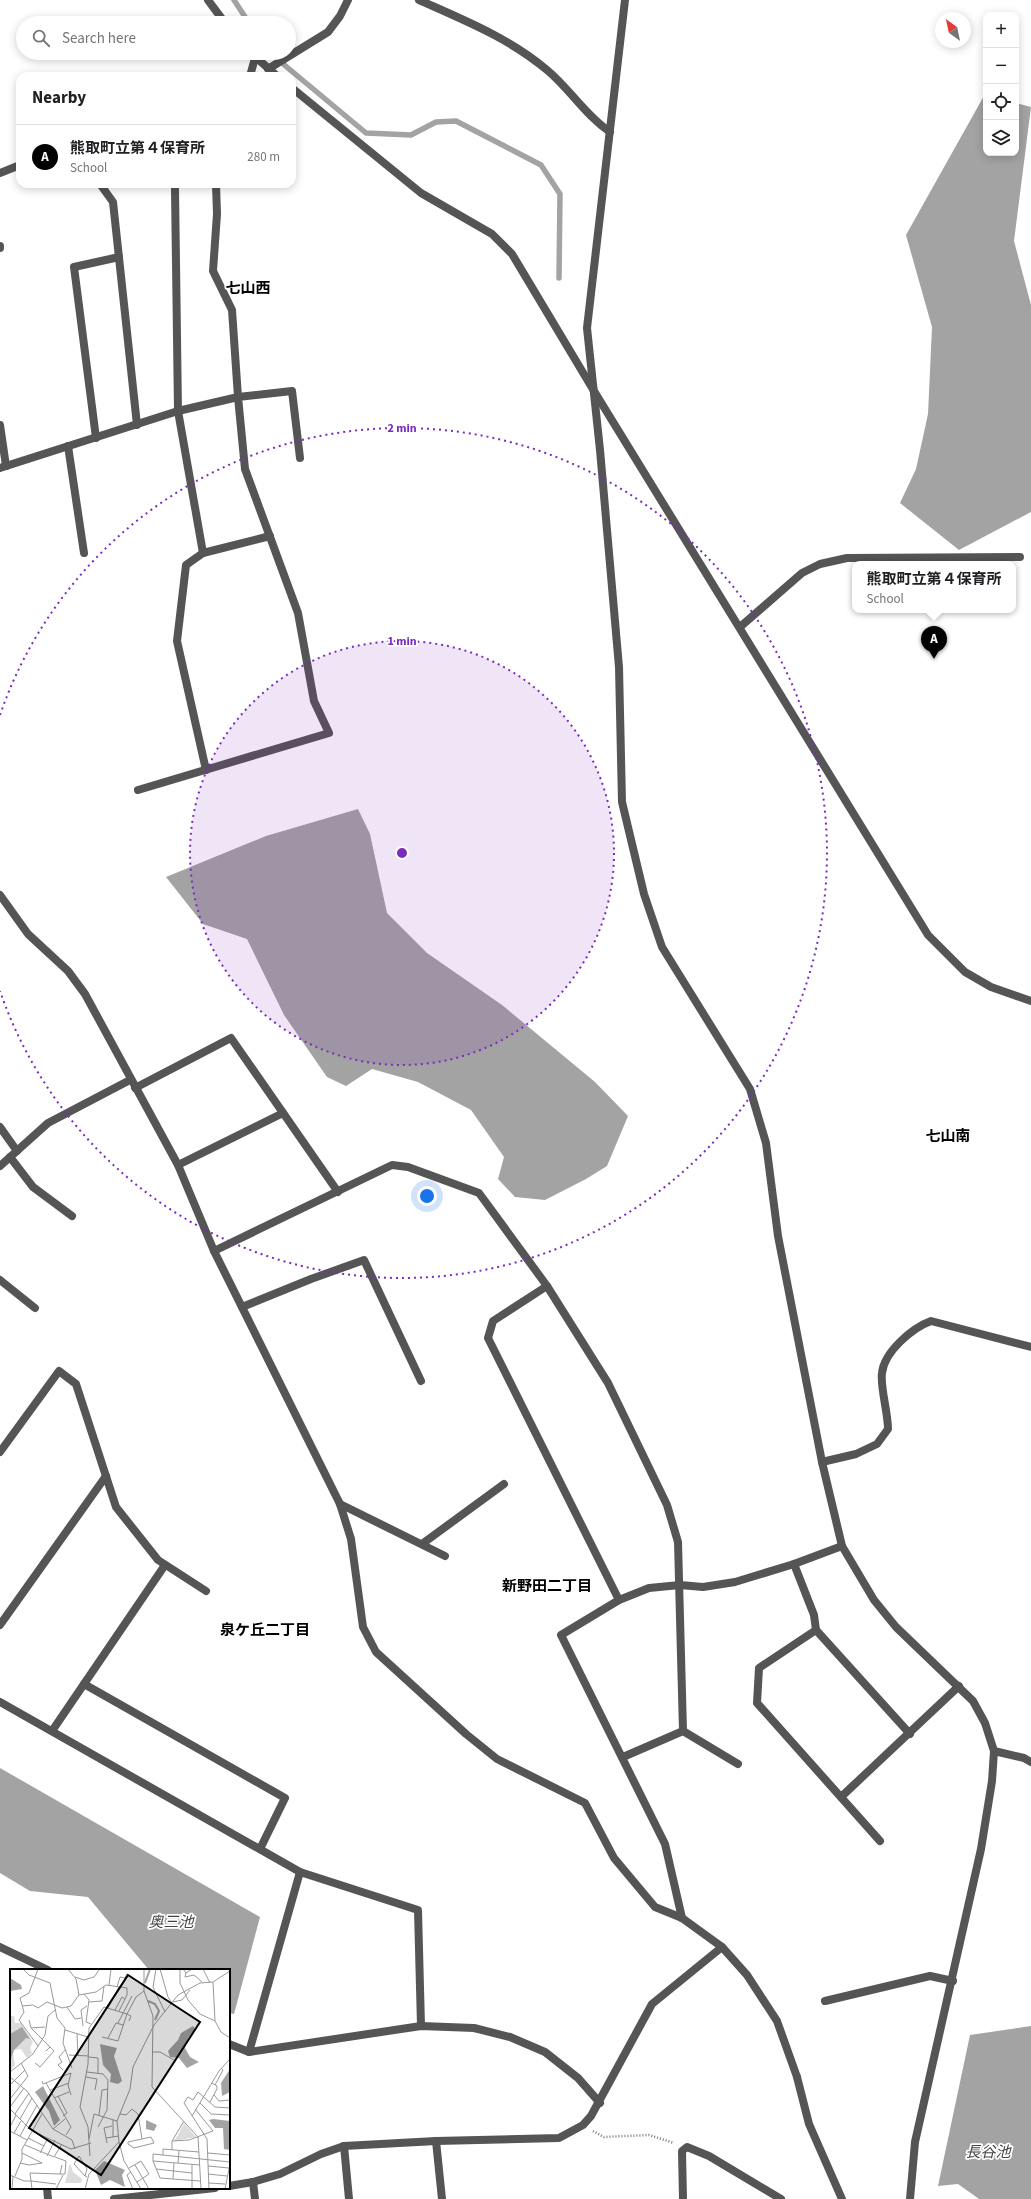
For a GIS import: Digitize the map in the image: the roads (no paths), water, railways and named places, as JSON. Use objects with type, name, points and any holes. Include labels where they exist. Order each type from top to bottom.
[{"type":"street","points":[[208,0],[219,16]]},
{"type":"street","points":[[296,52],[328,32],[340,16],[348,0]]},
{"type":"street","points":[[419,0],[516,46],[548,70],[597,123],[610,132]]},
{"type":"street","points":[[625,0],[587,328],[619,667],[622,802],[644,894],[662,947],[750,1089],[764,1136],[778,1236],[822,1462],[842,1546],[874,1600],[896,1627],[973,1701],[985,1723],[994,1751],[992,1781],[981,1849],[953,1981],[915,2142],[910,2199]]},
{"type":"street","points":[[251,72],[252,60]]},
{"type":"street","points":[[258,60],[272,72]]},
{"type":"street","points":[[268,69],[283,60]]},
{"type":"street","points":[[296,91],[421,193],[492,234],[512,254],[594,391],[928,935],[965,972],[991,987],[1031,1001]]},
{"type":"street","points":[[0,173],[16,167]]},
{"type":"street","points":[[103,188],[113,202],[137,425]]},
{"type":"street","points":[[138,790],[329,733],[314,701],[298,613],[246,469],[238,397],[232,310],[213,271],[217,214],[216,188]]},
{"type":"street","points":[[175,189],[178,412],[203,553]]},
{"type":"street","points":[[96,438],[74,267],[119,257]]},
{"type":"street","points":[[0,425],[3,467],[178,412],[238,397],[292,391],[300,458]]},
{"type":"street","points":[[68,446],[84,553]]},
{"type":"street","points":[[206,770],[177,641],[186,565],[203,553],[270,536]]},
{"type":"street","points":[[740,627],[802,573],[820,564],[847,558],[1020,558]]},
{"type":"street","points":[[0,895],[28,934],[68,971],[85,994],[178,1165],[214,1251],[340,1504],[351,1539],[363,1627],[376,1652],[466,1734],[497,1759],[585,1803],[614,1858],[655,1907],[682,1918],[722,1947],[747,1975],[777,2022],[797,2077],[809,2124],[842,2199]]},
{"type":"street","points":[[0,1166],[48,1123],[231,1038],[338,1192]]},
{"type":"street","points":[[178,1165],[283,1113]]},
{"type":"street","points":[[0,1126],[33,1187],[72,1216]]},
{"type":"street","points":[[214,1251],[392,1165],[408,1167],[479,1193],[547,1286],[608,1384],[667,1505],[678,1542],[683,1731]]},
{"type":"street","points":[[242,1307],[311,1279],[364,1260],[422,1381]]},
{"type":"street","points":[[0,1280],[34,1308]]},
{"type":"street","points":[[547,1286],[493,1321],[488,1338],[619,1600]]},
{"type":"street","points":[[822,1462],[856,1454],[877,1444],[888,1429],[882,1374],[886,1361],[898,1345],[918,1326],[931,1321],[1031,1347]]},
{"type":"street","points":[[0,1452],[59,1371],[76,1384],[116,1508],[158,1560],[206,1591]]},
{"type":"street","points":[[0,1625],[106,1476]]},
{"type":"street","points":[[422,1544],[504,1484]]},
{"type":"street","points":[[340,1504],[445,1556]]},
{"type":"street","points":[[682,1918],[665,1844],[561,1634],[619,1600],[649,1588],[680,1585],[703,1587],[735,1582],[794,1564],[842,1546]]},
{"type":"street","points":[[794,1564],[814,1615],[816,1630],[910,1734]]},
{"type":"street","points":[[52,1731],[166,1565]]},
{"type":"street","points":[[816,1630],[759,1668],[757,1703],[880,1841]]},
{"type":"street","points":[[84,1684],[285,1798],[260,1849]]},
{"type":"street","points":[[841,1798],[959,1686]]},
{"type":"street","points":[[0,1702],[300,1872],[418,1910],[421,2026]]},
{"type":"street","points":[[623,1757],[683,1731]]},
{"type":"street","points":[[683,1731],[738,1764]]},
{"type":"street","points":[[994,1751],[1024,1758],[1031,1762]]},
{"type":"street","points":[[248,2052],[300,1872]]},
{"type":"street","points":[[0,1947],[32,1966],[44,1969]]},
{"type":"street","points":[[230,2186],[253,2182],[280,2174],[321,2154],[344,2146],[436,2141],[559,2138],[582,2125],[600,2103],[652,2004],[722,1947]]},
{"type":"street","points":[[825,2001],[930,1976],[953,1981]]},
{"type":"street","points":[[230,2044],[248,2052],[421,2026],[474,2028],[510,2037],[545,2052],[578,2078],[600,2103]]},
{"type":"street","points":[[436,2141],[442,2199]]},
{"type":"street","points":[[344,2146],[349,2199]]},
{"type":"street","points":[[683,2199],[682,2151],[687,2147],[709,2156],[781,2199]]},
{"type":"street","points":[[253,2182],[255,2199]]},
{"type":"street","points":[[114,2199],[206,2189]]},
{"type":"water","points":[[983,98],[983,156],[1019,156],[1019,104],[1031,107],[1014,241],[1031,305],[1031,512],[959,550],[900,503],[916,469],[928,414],[932,327],[906,235]]},
{"type":"water","points":[[358,809],[370,834],[387,913],[427,953],[502,1005],[595,1082],[628,1116],[607,1166],[586,1179],[545,1200],[515,1197],[498,1179],[504,1157],[471,1110],[418,1082],[372,1069],[346,1086],[327,1077],[284,1015],[247,939],[203,924],[166,877],[266,836]]},
{"type":"water","name":"奥三池","points":[[0,1768],[260,1917],[234,2014],[230,2013],[230,1969],[148,1969],[88,1897],[30,1891],[0,1873]]},
{"type":"water","name":"長谷池","points":[[1031,2026],[1031,2199],[979,2199],[958,2184],[938,2186],[970,2035]]},
{"type":"waterway","points":[[234,0],[244,16]]},
{"type":"waterway","points":[[278,60],[293,72]]},
{"type":"waterway","points":[[296,75],[366,133],[411,135],[436,122],[456,121],[541,165],[560,194],[559,278]]},
{"type":"place","name":"熊取町立第４保育所","points":[[934,659]]},
{"type":"district","name":"七山西","points":[[248,288]]},
{"type":"district","name":"七山南","points":[[948,1136]]},
{"type":"district","name":"新野田二丁目","points":[[547,1586]]},
{"type":"district","name":"泉ケ丘二丁目","points":[[265,1630]]}]
